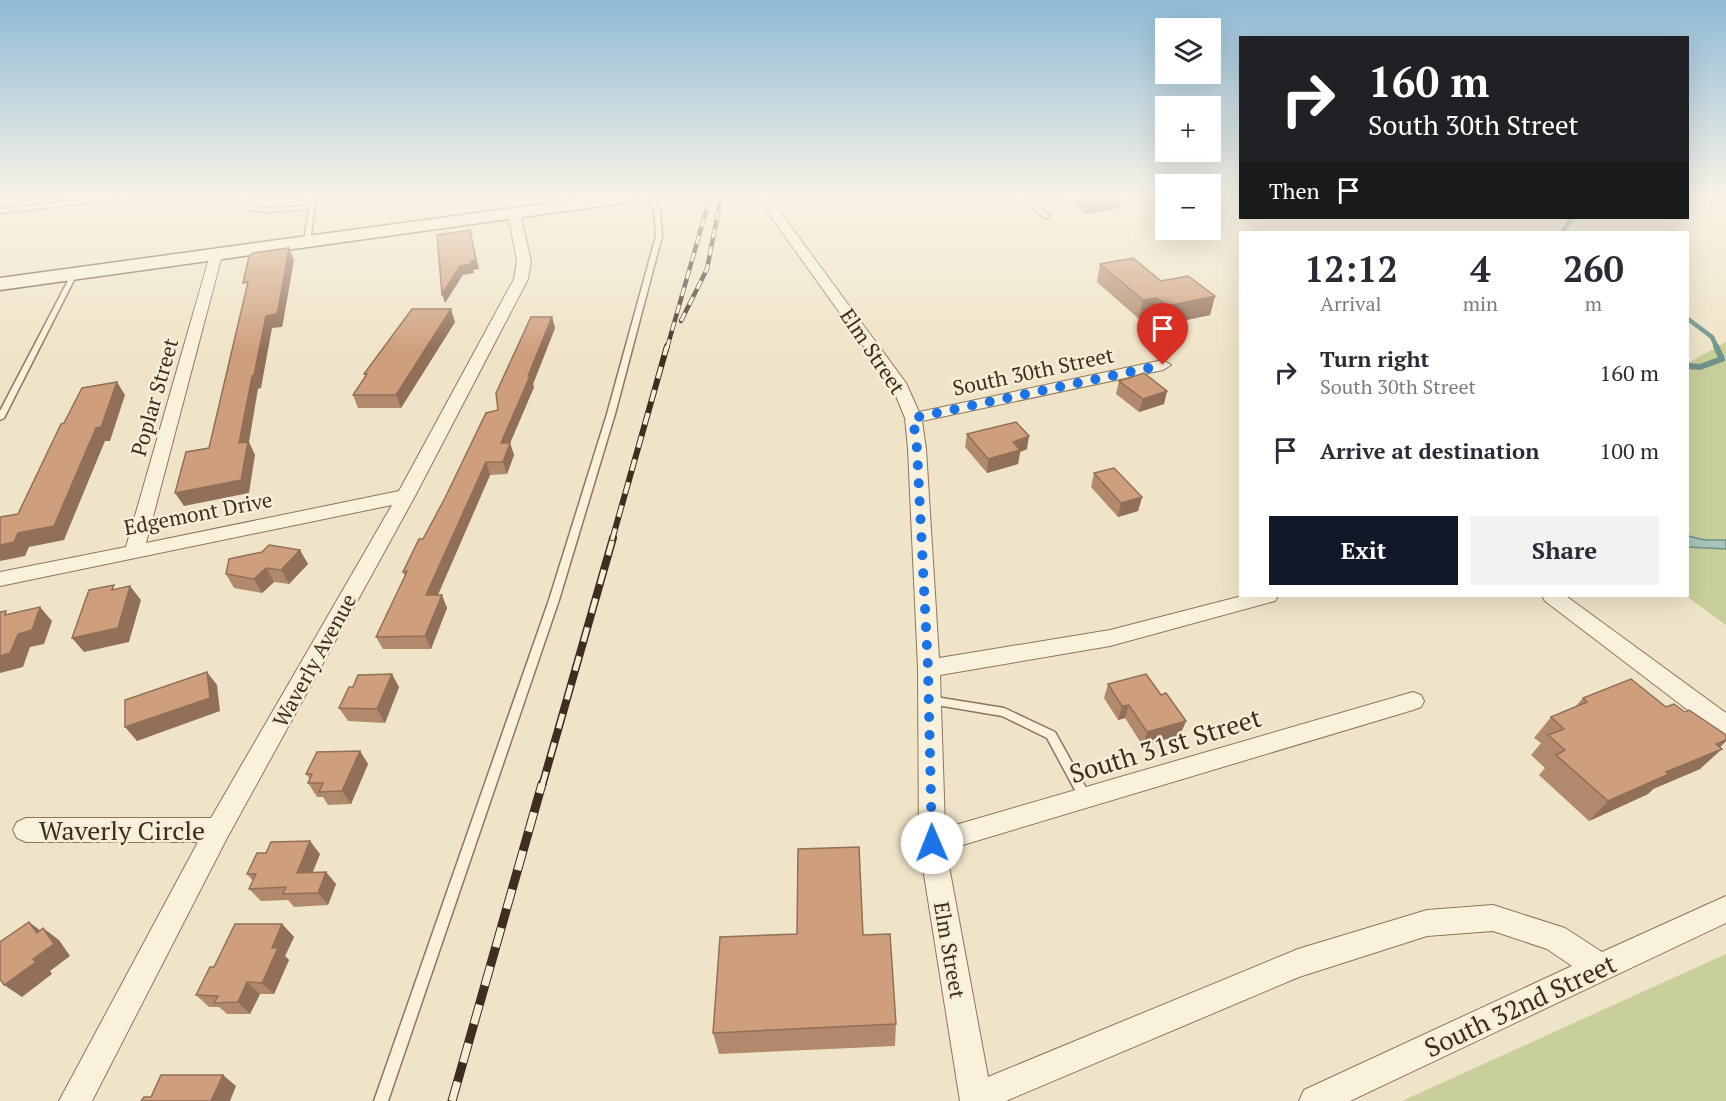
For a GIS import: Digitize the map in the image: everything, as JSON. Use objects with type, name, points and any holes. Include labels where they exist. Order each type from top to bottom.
[{"type":"main road","points":[[0,284],[263,248]]},
{"type":"street","name":"Waverly Avenue","points":[[75,1101],[218,830],[406,496],[521,279],[524,261],[521,248]]},
{"type":"street","name":"Elm Street","points":[[800,248],[900,386],[913,418],[917,449],[928,668],[932,843],[976,1100]]},
{"type":"street","name":"Poplar Street","points":[[134,551],[216,255]]},
{"type":"street","name":"South 30th Street","points":[[913,418],[1163,365]]},
{"type":"street","name":"Edgemont Drive","points":[[0,579],[406,496]]},
{"type":"street","points":[[928,668],[1018,655],[1110,638],[1264,597]]},
{"type":"street","points":[[1553,597],[1726,726]]},
{"type":"street","name":"South 31st Street","points":[[932,843],[1413,701]]},
{"type":"street","name":"Waverly Circle","points":[[26,830],[218,830]]},
{"type":"street","name":"South 32nd Street","points":[[1315,1101],[1726,909]]},
{"type":"street","points":[[976,1100],[1298,963],[1427,923],[1493,918],[1555,938],[1600,968]]},
{"type":"lane","points":[[381,1101],[554,600],[611,414],[656,248]]},
{"type":"lane","points":[[0,418],[75,274]]},
{"type":"lane","points":[[929,700],[1004,712],[1051,735],[1086,799]]},
{"type":"green space","points":[[1726,342],[1726,625],[1687,597],[1689,362]]},
{"type":"green space","points":[[1726,954],[1726,1101],[1402,1101]]},
{"type":"water","points":[[1689,536],[1705,540],[1726,540],[1726,549],[1689,547]]},
{"type":"building","points":[[289,248],[278,310],[276,314],[266,316],[252,376],[239,443],[248,442],[241,480],[175,493],[186,452],[209,448],[248,282],[243,283],[249,256],[253,253]]},
{"type":"building","points":[[438,248],[474,248],[476,260],[471,261],[471,264],[460,266],[442,294]]},
{"type":"building","points":[[1133,258],[1161,281],[1188,276],[1215,296],[1167,306],[1157,298],[1143,300],[1100,264]]},
{"type":"building","points":[[412,309],[451,309],[396,395],[353,395],[367,374],[364,374]]},
{"type":"building","points":[[531,317],[552,317],[501,443],[510,443],[503,462],[486,462],[426,595],[442,595],[425,636],[376,637],[405,576],[407,571],[403,572],[419,539],[423,539],[444,500],[486,413],[498,410],[496,393]]},
{"type":"building","points":[[1144,373],[1167,391],[1143,399],[1119,381]]},
{"type":"building","points":[[117,382],[101,427],[96,428],[54,526],[18,533],[14,542],[0,545],[0,517],[18,514],[61,424],[64,423],[82,388]]},
{"type":"building","points":[[1016,422],[1029,436],[1013,442],[1020,450],[988,459],[967,434]]},
{"type":"building","points":[[1114,468],[1142,497],[1121,503],[1094,473]]},
{"type":"building","points":[[269,545],[300,550],[281,570],[266,568],[254,579],[226,574],[229,559],[262,552]]},
{"type":"building","points":[[114,585],[112,590],[130,586],[118,628],[72,638],[89,590]]},
{"type":"building","points":[[40,607],[32,630],[18,634],[10,653],[0,656],[0,612],[6,611],[5,615]]},
{"type":"building","points":[[207,672],[210,698],[125,727],[125,700]]},
{"type":"building","points":[[392,674],[377,709],[339,708],[349,687],[353,687],[358,675]]},
{"type":"building","points":[[1146,674],[1161,695],[1166,693],[1186,721],[1147,732],[1129,705],[1122,706],[1108,684]]},
{"type":"building","points":[[1631,679],[1666,707],[1674,704],[1685,712],[1689,710],[1726,735],[1726,740],[1716,744],[1722,749],[1666,772],[1669,774],[1608,801],[1556,755],[1565,750],[1548,735],[1564,729],[1551,717],[1587,702],[1583,698]]},
{"type":"building","points":[[360,751],[342,791],[319,792],[323,783],[308,783],[312,774],[306,774],[317,752]]},
{"type":"building","points":[[310,841],[297,873],[326,872],[318,893],[283,894],[286,887],[249,889],[256,874],[247,874],[257,853],[266,853],[271,842]]},
{"type":"building","points":[[859,847],[863,935],[890,934],[896,1024],[713,1033],[720,937],[797,934],[798,849]]},
{"type":"building","points":[[29,922],[37,933],[43,928],[54,944],[33,959],[36,962],[4,985],[0,979],[0,942]]},
{"type":"building","points":[[235,924],[282,924],[272,948],[278,948],[262,983],[247,982],[238,1002],[214,1003],[218,996],[196,995],[210,967],[214,967]]},
{"type":"building","points":[[161,1075],[223,1075],[211,1101],[141,1101],[144,1097],[151,1097]]},
{"type":"waterway","points":[[1689,320],[1712,337],[1717,348]]},
{"type":"waterway","points":[[1689,366],[1700,367],[1722,359],[1716,346]]},
{"type":"railway","points":[[667,348],[695,248]]},
{"type":"railway","points":[[681,321],[707,269],[711,248]]},
{"type":"railway","points":[[612,540],[667,346]]},
{"type":"railway","points":[[542,786],[613,538]]},
{"type":"railway","points":[[452,1101],[542,784]]},
{"type":"route","points":[[932,843],[928,668],[917,449],[913,418],[1163,365]]}]
